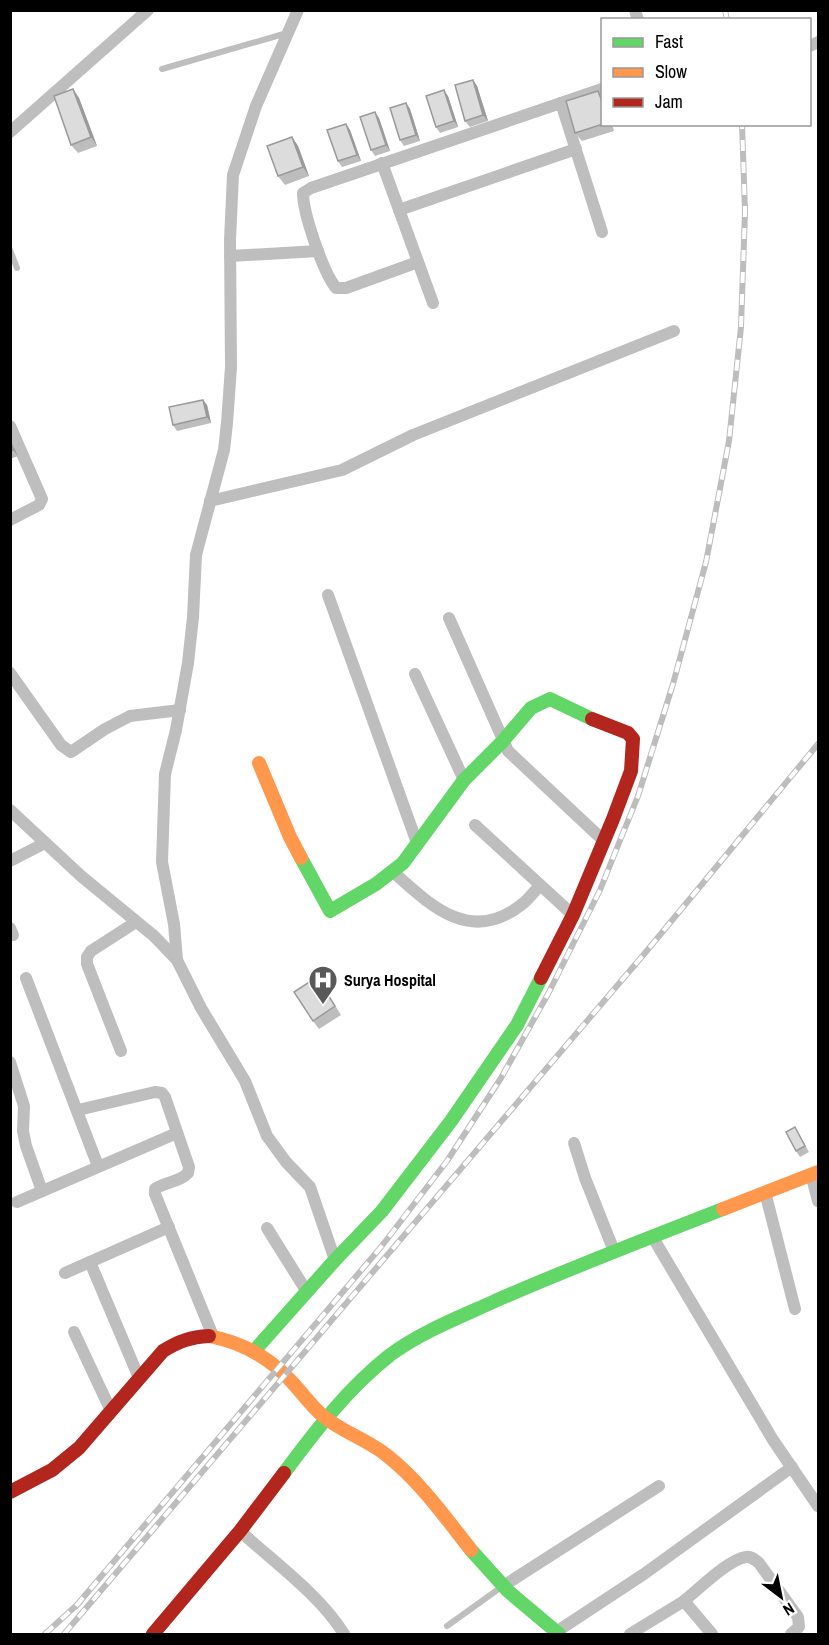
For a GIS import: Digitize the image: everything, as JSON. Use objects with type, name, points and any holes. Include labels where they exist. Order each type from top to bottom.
[{"type":"street","points":[[10,132],[148,10]]},
{"type":"street","points":[[177,960],[174,924],[162,862],[165,774],[180,711],[193,617],[196,555],[224,450],[231,367],[230,256],[233,175],[256,106],[298,10]]},
{"type":"street","points":[[418,262],[346,288],[336,288],[332,284],[318,251],[303,203],[303,193],[382,163],[601,90]]},
{"type":"street","points":[[561,102],[602,232]]},
{"type":"street","points":[[399,210],[576,149]]},
{"type":"street","points":[[382,163],[433,303]]},
{"type":"street","points":[[230,256],[318,251]]},
{"type":"street","points":[[210,501],[342,470],[413,435],[674,332]]},
{"type":"street","points":[[10,426],[42,499],[39,505],[10,520]]},
{"type":"street","points":[[328,595],[417,843]]},
{"type":"street","points":[[449,618],[502,742],[508,751],[604,841]]},
{"type":"street","points":[[10,673],[62,745],[70,752],[130,716],[180,711]]},
{"type":"street","points":[[415,674],[464,780]]},
{"type":"street","points":[[254,1351],[382,1211],[451,1121],[517,1025],[573,915],[631,771],[634,747],[633,740],[628,733],[604,725],[550,699],[531,708],[502,742],[464,780],[403,862],[376,884],[330,911],[290,837],[260,763]]},
{"type":"street","points":[[10,810],[177,960],[201,1008],[245,1081],[267,1136],[286,1162],[310,1187],[335,1260]]},
{"type":"street","points":[[474,825],[573,915]]},
{"type":"street","points":[[10,861],[45,843]]},
{"type":"street","points":[[392,871],[424,900],[442,912],[463,921],[486,922],[506,914],[521,905],[540,885]]},
{"type":"street","points":[[121,1050],[87,964],[87,957],[91,951],[136,922]]},
{"type":"street","points":[[26,978],[98,1166]]},
{"type":"street","points":[[10,1062],[24,1106],[23,1131],[26,1146],[42,1191]]},
{"type":"street","points":[[78,1110],[162,1092],[189,1167],[185,1177],[155,1189],[168,1227],[213,1336]]},
{"type":"street","points":[[17,1202],[177,1133]]},
{"type":"street","points":[[574,1143],[585,1178],[614,1251]]},
{"type":"street","points":[[160,1632],[325,1419],[366,1376],[392,1354],[439,1326],[549,1277],[815,1173],[819,1201]]},
{"type":"street","points":[[765,1192],[795,1309]]},
{"type":"street","points":[[65,1273],[168,1227]]},
{"type":"street","points":[[267,1228],[307,1292]]},
{"type":"street","points":[[652,1236],[773,1440],[819,1506]]},
{"type":"street","points":[[90,1262],[139,1378]]},
{"type":"street","points":[[74,1332],[111,1411]]},
{"type":"street","points":[[10,1492],[52,1470],[79,1448],[172,1343],[185,1338],[213,1336],[234,1341],[254,1351],[284,1374],[325,1419],[388,1455],[434,1503],[502,1586],[557,1633],[644,1574],[792,1467]]},
{"type":"street","points":[[502,1586],[659,1486]]},
{"type":"street","points":[[240,1531],[321,1604],[344,1635]]},
{"type":"street","points":[[630,1635],[684,1601],[733,1562],[746,1557],[759,1563],[798,1617],[799,1627],[791,1635]]},
{"type":"street","points":[[684,1601],[712,1635]]},
{"type":"lane","points":[[162,69],[288,33]]},
{"type":"lane","points":[[10,250],[18,268]]},
{"type":"lane","points":[[447,1626],[502,1586]]},
{"type":"building","points":[[473,80],[483,115],[465,121],[455,85]]},
{"type":"building","points":[[73,89],[91,137],[71,145],[54,96]]},
{"type":"building","points":[[444,90],[454,121],[436,127],[426,96]]},
{"type":"building","points":[[598,91],[601,99],[601,125],[575,133],[566,101]]},
{"type":"building","points":[[406,103],[416,135],[400,140],[390,108]]},
{"type":"building","points":[[375,112],[386,145],[371,150],[360,117]]},
{"type":"building","points":[[346,124],[357,155],[338,161],[327,130]]},
{"type":"building","points":[[292,137],[303,167],[278,176],[267,146]]},
{"type":"building","points":[[203,400],[207,417],[173,425],[169,407]]},
{"type":"building","points":[[317,977],[335,1006],[313,1021],[294,992]]},
{"type":"building","points":[[795,1127],[805,1146],[796,1151],[786,1132]]},
{"type":"railway","points":[[725,10],[727,18]]},
{"type":"railway","points":[[76,1606],[381,1247],[447,1161],[501,1078],[548,994],[600,890],[638,796],[673,684],[706,562],[729,441],[741,327],[745,211],[742,126]]},
{"type":"railway","points":[[64,1634],[645,953],[818,744]]},
{"type":"railway","points":[[45,1634],[80,1602]]},
{"type":"traffic: fast","points":[[301,858],[330,911],[376,884],[403,863],[464,780],[502,742],[531,708],[550,699],[592,719]]},
{"type":"traffic: fast","points":[[254,1351],[382,1211],[451,1121],[517,1025],[541,978]]},
{"type":"traffic: fast","points":[[284,1473],[321,1425],[360,1381],[390,1355],[415,1339],[523,1289],[723,1209]]},
{"type":"traffic: fast","points":[[471,1550],[508,1591],[559,1634]]},
{"type":"traffic: slow","points":[[259,763],[301,858]]},
{"type":"traffic: slow","points":[[723,1209],[818,1172]]},
{"type":"traffic: slow","points":[[209,1336],[242,1346],[272,1363],[323,1416],[385,1454],[420,1487],[471,1550]]},
{"type":"traffic: jam","points":[[541,978],[573,915],[631,771],[633,739],[628,733],[592,719]]},
{"type":"traffic: jam","points":[[10,1492],[52,1470],[79,1448],[163,1351],[185,1340],[209,1336]]},
{"type":"traffic: jam","points":[[153,1634],[240,1531],[284,1473]]},
{"type":"place","name":"Surya Hospital","points":[[323,1006]]}]
